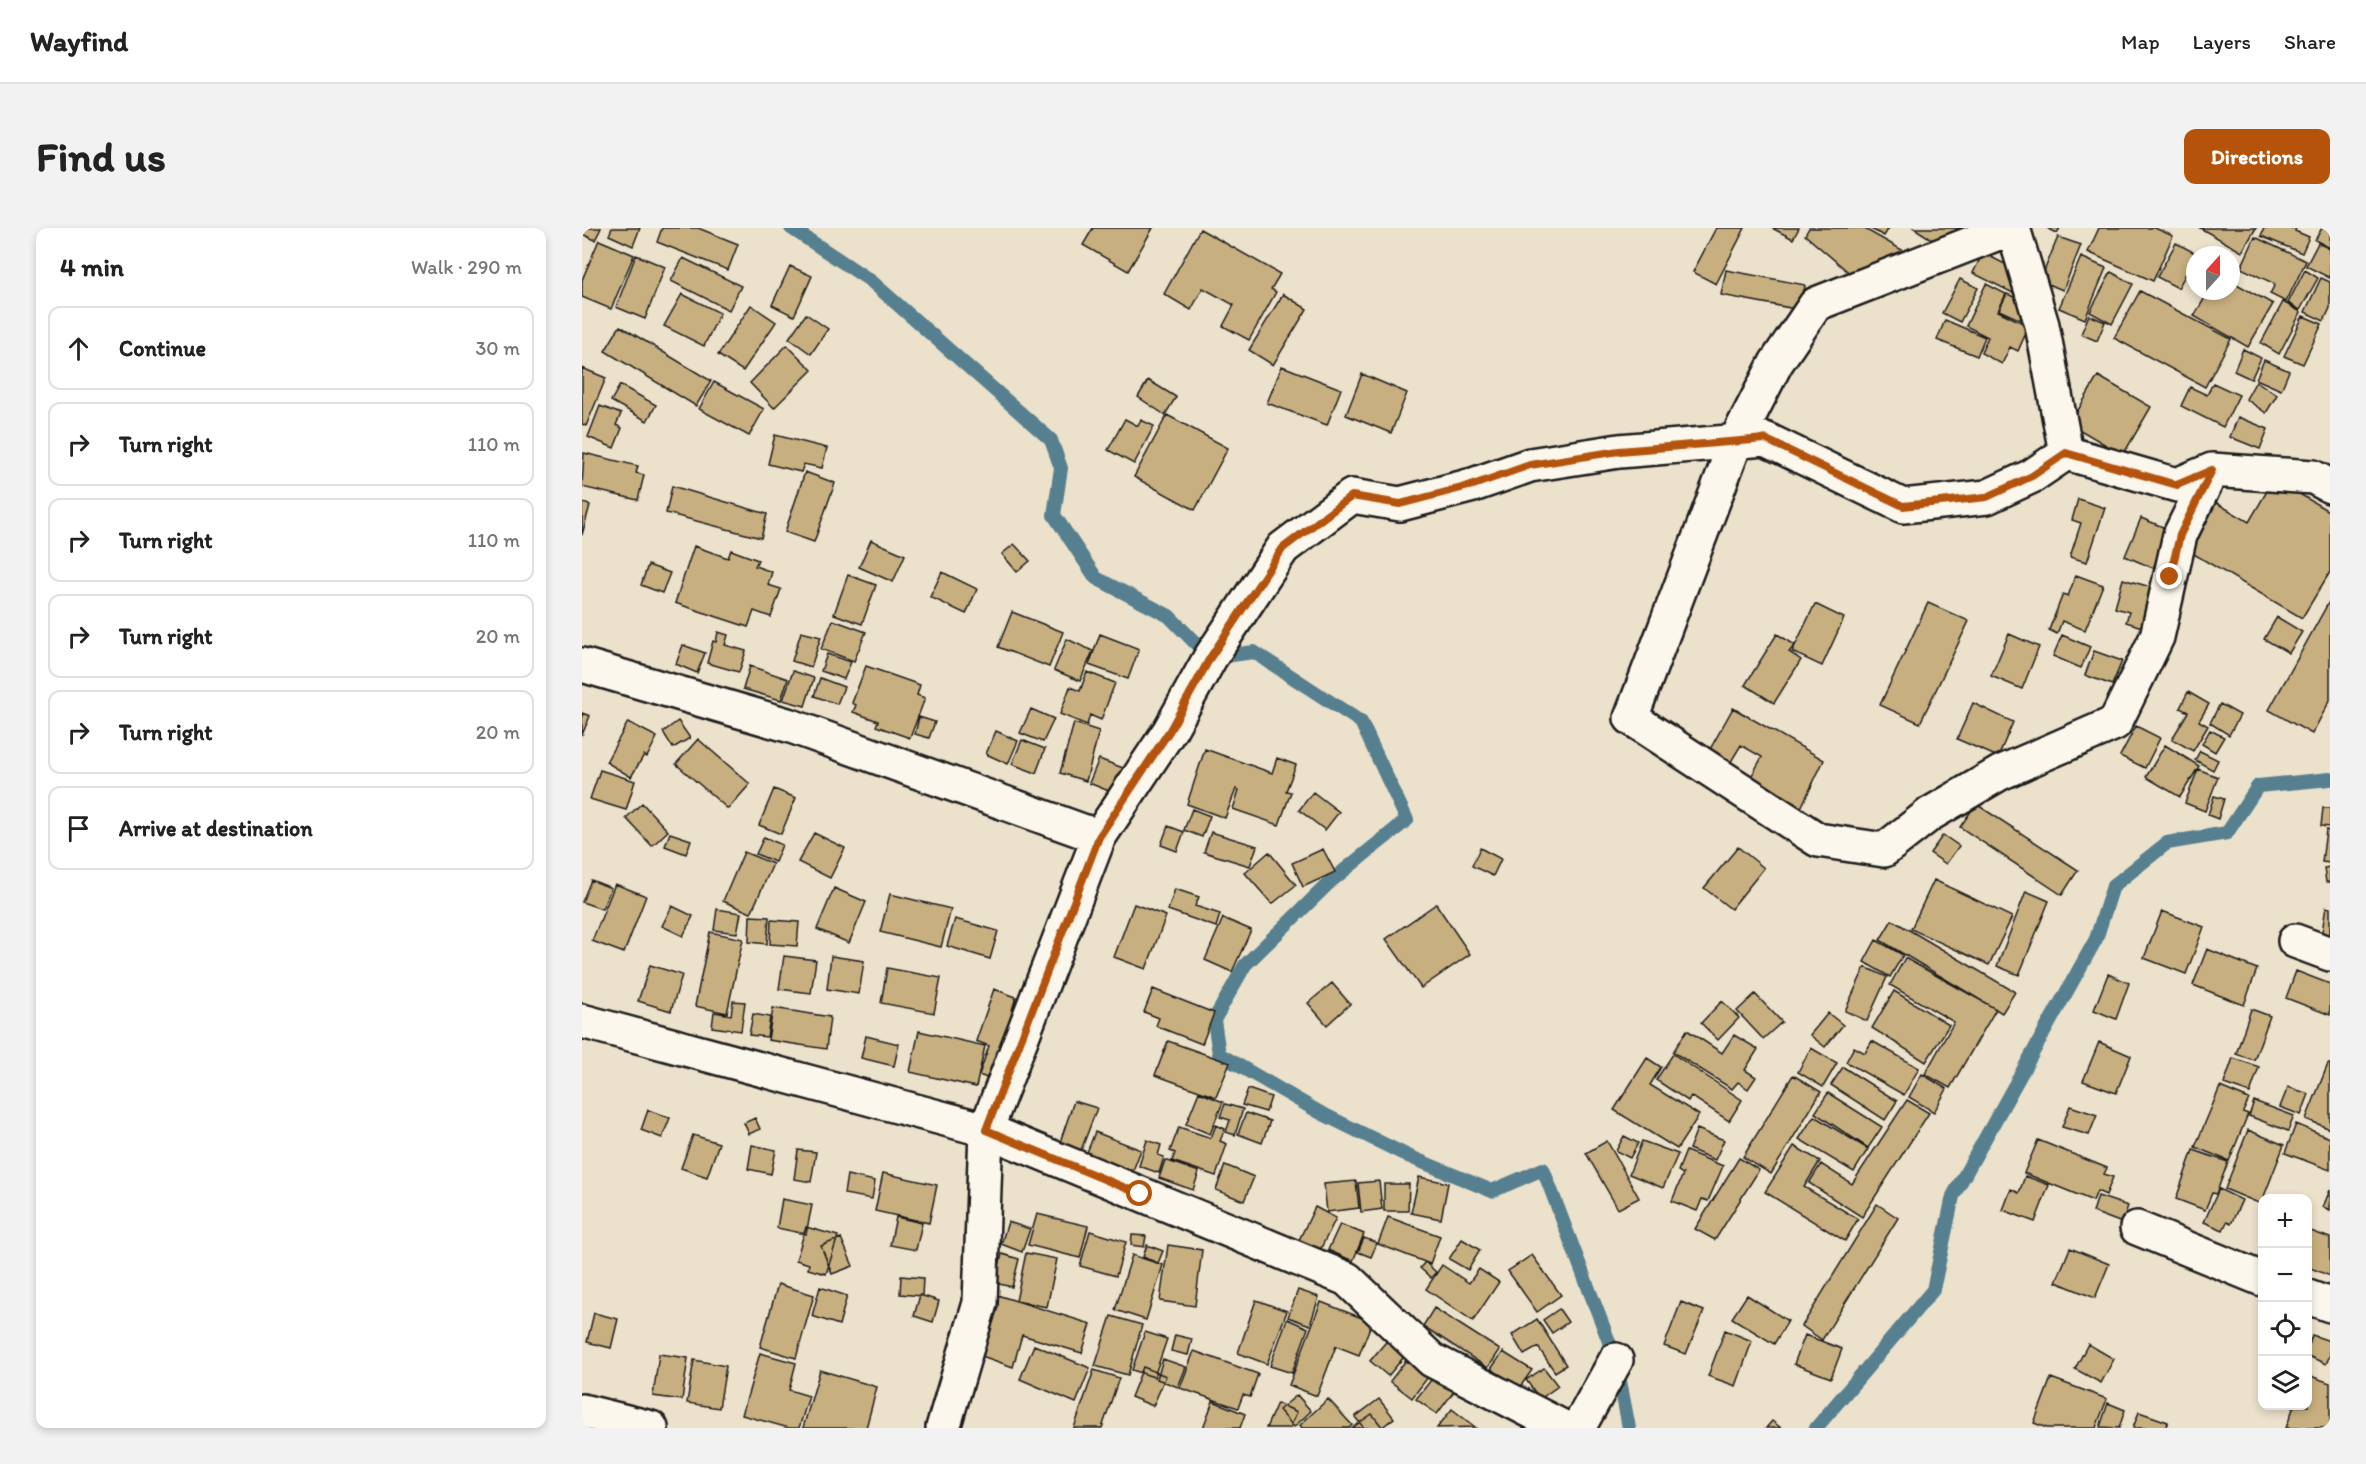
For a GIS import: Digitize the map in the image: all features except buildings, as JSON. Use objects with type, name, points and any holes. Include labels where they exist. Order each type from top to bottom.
[{"type":"street","points":[[2066,453],[2042,325],[2012,228],[1816,304],[1776,363],[1736,441],[1632,718],[1818,840],[1884,850],[1930,814],[2000,773],[2115,723],[2157,637],[2180,535],[2212,470]]},
{"type":"street","points":[[943,1428],[980,1303],[986,1130],[1099,837],[1170,730],[1210,658],[1283,548],[1352,496],[1400,504],[1473,485],[1530,465],[1619,451],[1765,439],[1903,506],[1987,497],[2032,476],[2066,453]]},
{"type":"street","points":[[2066,453],[2177,485],[2212,470],[2313,477],[2330,486]]},
{"type":"street","points":[[582,665],[791,726],[1099,837]]},
{"type":"street","points":[[2295,941],[2330,954]]},
{"type":"street","points":[[582,1021],[986,1130],[1347,1279],[1432,1360],[1564,1428]]},
{"type":"street","points":[[2137,1228],[2258,1277]]},
{"type":"street","points":[[2312,1299],[2330,1305]]},
{"type":"street","points":[[1578,1428],[1616,1360]]},
{"type":"street","points":[[582,1411],[651,1428]]},
{"type":"waterway","points":[[791,228],[871,281],[1051,440],[1061,468],[1054,515],[1096,578],[1169,616],[1210,658],[1254,652],[1361,722],[1407,820],[1331,881],[1245,965],[1214,1020],[1219,1054],[1319,1112],[1408,1156],[1492,1191],[1543,1169],[1616,1360],[1629,1428]]},
{"type":"waterway","points":[[1816,1428],[1933,1290],[1953,1196],[2096,939],[2113,886],[2167,843],[2227,833],[2258,786],[2330,779]]},
{"type":"route","points":[[1140,1194],[986,1130],[1099,837],[1170,730],[1210,658],[1283,548],[1352,496],[1400,504],[1473,485],[1530,465],[1619,451],[1765,439],[1903,506],[1987,497],[2032,476],[2066,453],[2177,485],[2212,470],[2180,535],[2170,577]]}]
